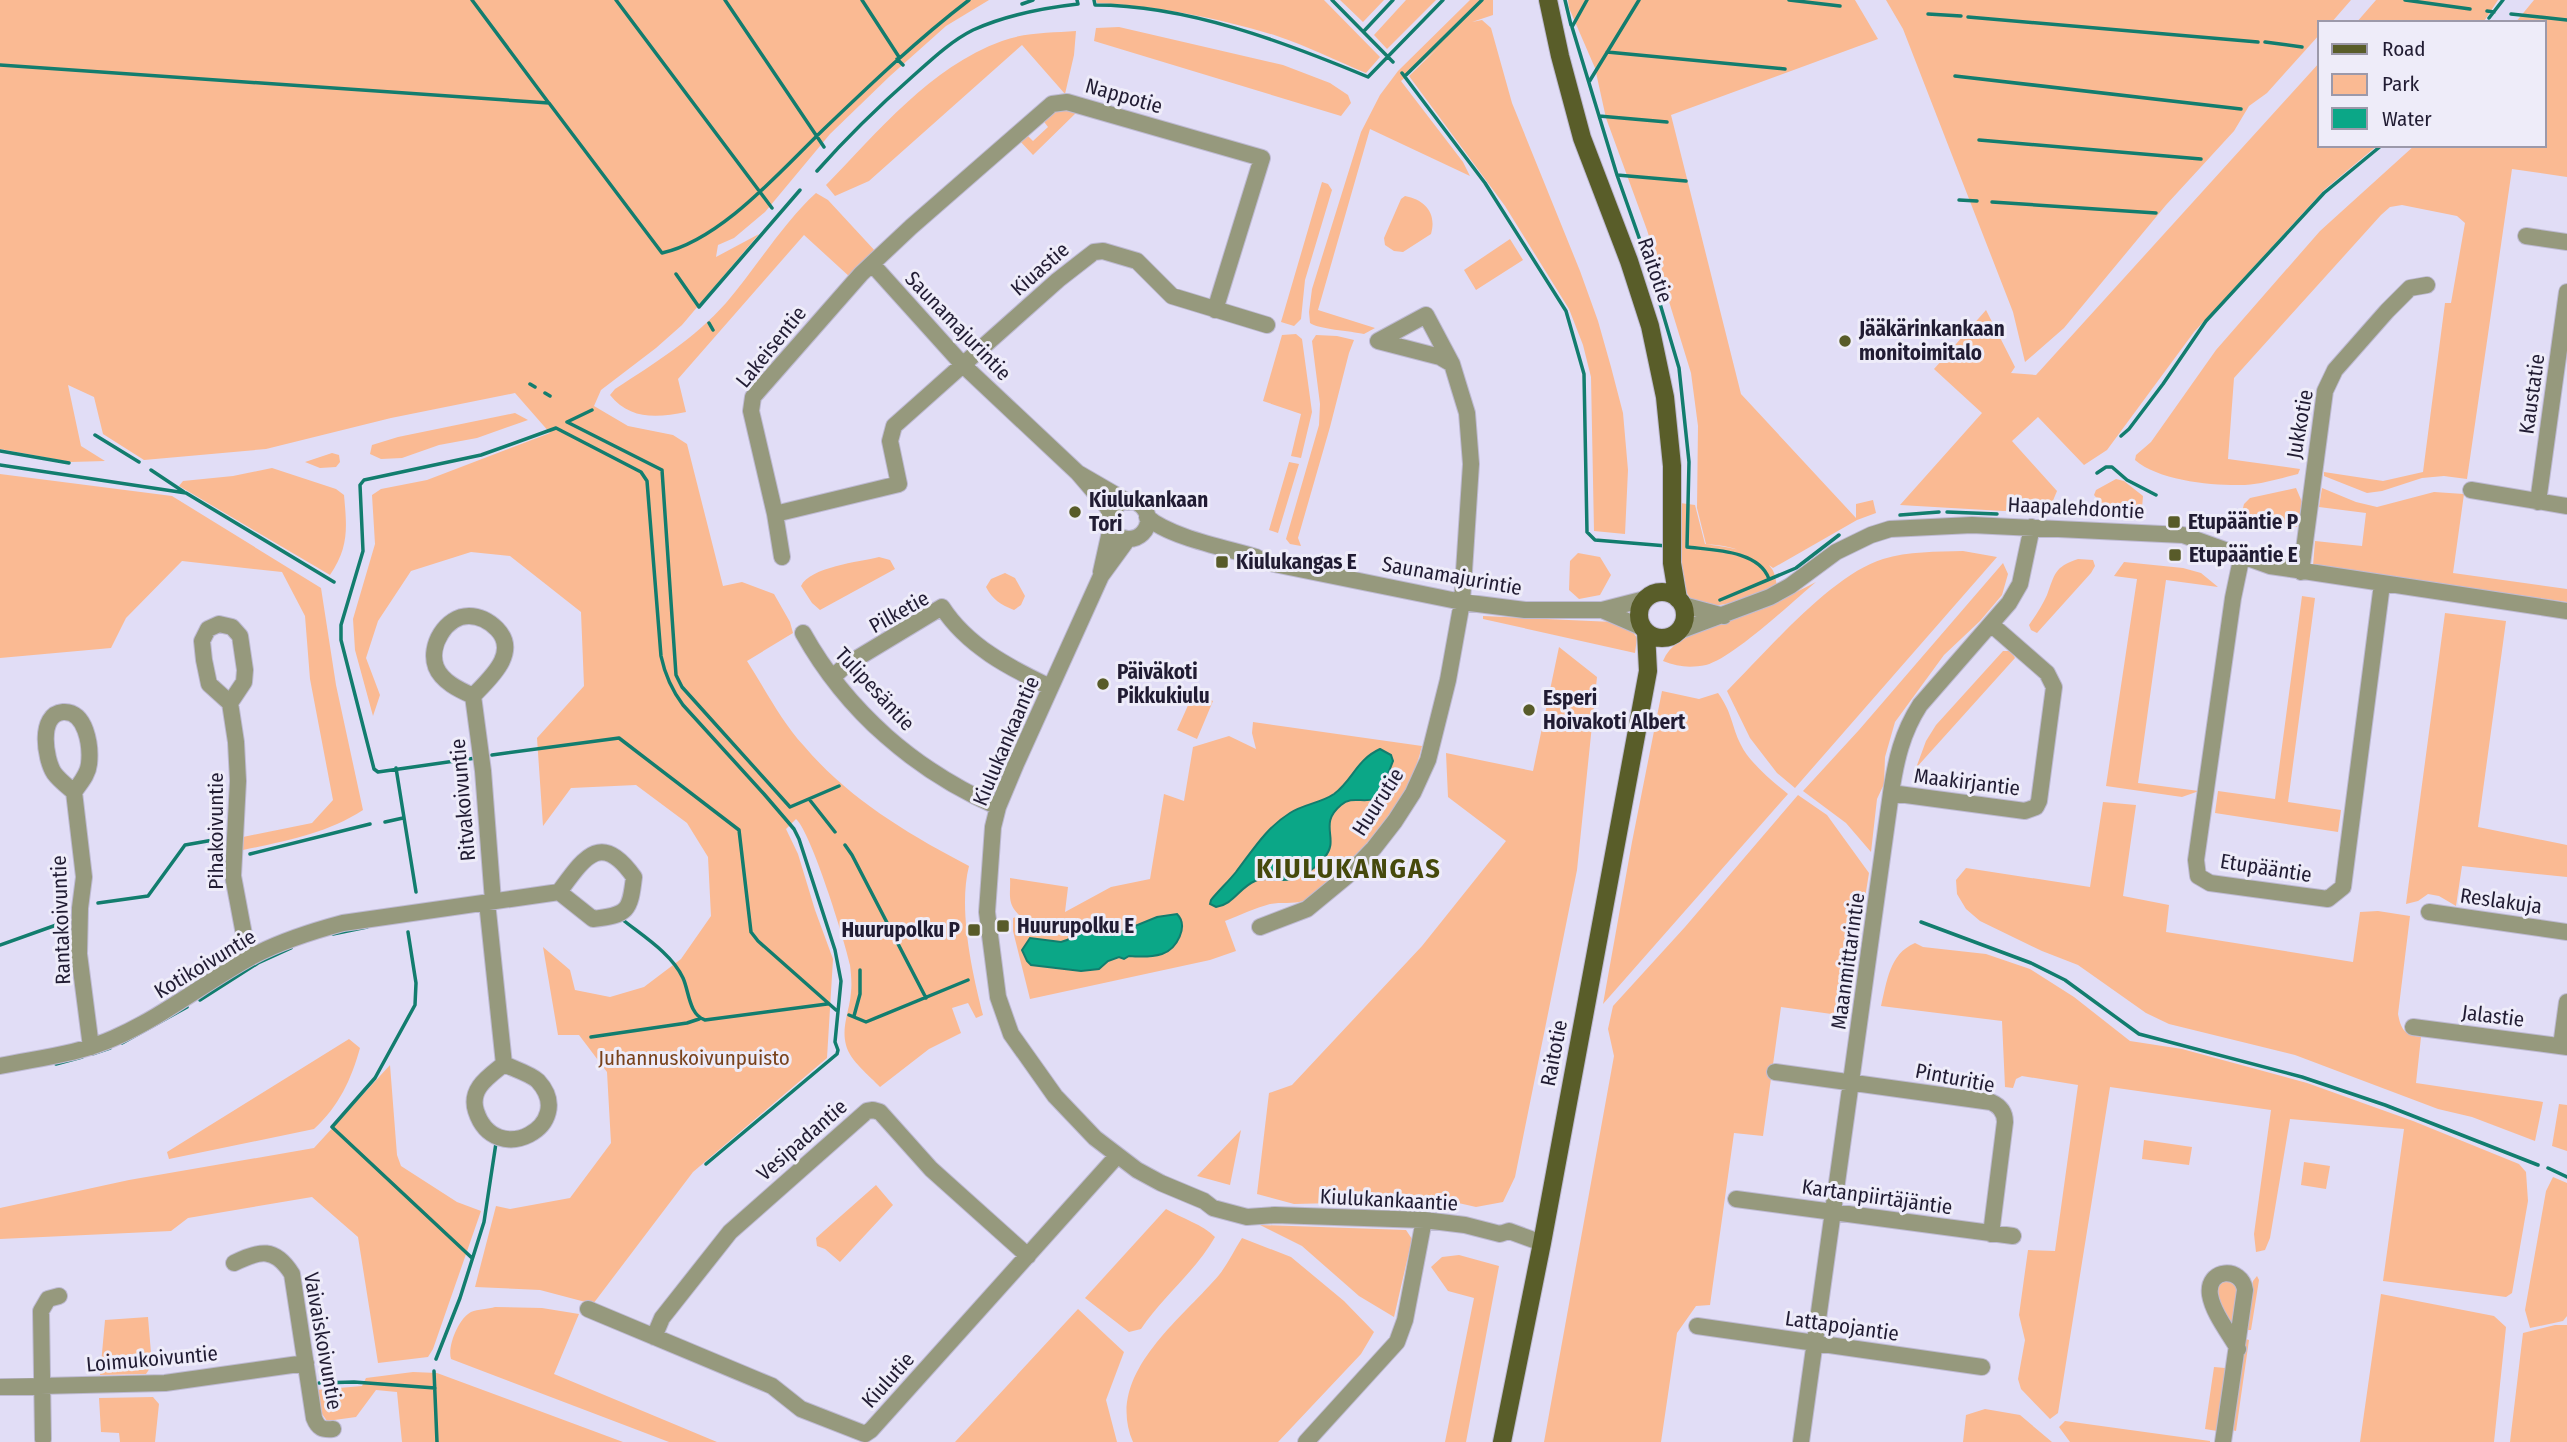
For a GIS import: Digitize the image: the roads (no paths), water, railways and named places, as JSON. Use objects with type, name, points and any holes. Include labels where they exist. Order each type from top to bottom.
[{"type":"main road","name":"Raitotie","points":[[1548,0],[1582,138],[1629,261],[1650,326],[1665,397],[1671,452],[1672,563],[1680,602]]},
{"type":"main road","name":"Raitotie","points":[[1502,1442],[1541,1248],[1648,671],[1644,629],[1638,612],[1672,563]]},
{"type":"main road","points":[[1644,629],[1652,636],[1672,634],[1685,618],[1680,602],[1665,592],[1651,595]]},
{"type":"main road","name":"Raitotie","points":[[1648,671],[1672,634]]},
{"type":"street","name":"Nappotie","points":[[872,264],[1052,104],[1067,102],[1262,158],[1216,310]]},
{"type":"street","points":[[2526,236],[2567,242]]},
{"type":"street","name":"Kiuastie","points":[[964,365],[1058,280],[1094,252],[1103,251],[1137,261],[1171,296],[1267,325]]},
{"type":"street","name":"Saunamajurintie","points":[[872,264],[964,365],[1078,473],[1108,508],[1111,522]]},
{"type":"street","name":"Lakeisentie","points":[[782,557],[751,411],[753,397],[872,264]]},
{"type":"street","name":"Jukkotie","points":[[2301,572],[2325,391],[2335,370],[2387,311],[2410,288],[2427,285]]},
{"type":"street","name":"Kaustatie","points":[[2538,502],[2562,374],[2567,292]]},
{"type":"street","name":"Huurutie","points":[[1260,927],[1307,909],[1330,891],[1374,848],[1413,793],[1428,760],[1448,680],[1462,602],[1471,464],[1467,413],[1452,364]]},
{"type":"street","points":[[775,514],[899,484],[890,441],[894,426],[964,365]]},
{"type":"street","name":"Saunamajurintie","points":[[1078,473],[1128,502]]},
{"type":"street","points":[[2472,491],[2567,506]]},
{"type":"street","points":[[1128,502],[1141,506],[1147,517],[1146,527],[1134,537],[1118,536],[1111,522],[1117,506],[1128,502]]},
{"type":"street","name":"Saunamajurintie","points":[[1147,517],[1154,523],[1189,538],[1275,565],[1296,567],[1462,602],[1525,610],[1601,610],[1651,595]]},
{"type":"street","name":"Kiulukankaantie","points":[[1101,576],[1111,522]]},
{"type":"street","name":"Haapalehdontie","points":[[1672,634],[1770,597],[1854,542],[1890,529],[1950,525],[2183,535],[2270,566],[2567,611]]},
{"type":"street","name":"Maanmittarintie","points":[[1801,1442],[1900,742],[1920,705],[1993,625],[2009,603],[2020,584],[2032,527]]},
{"type":"street","name":"Saunamajurintie","points":[[1134,537],[1189,538]]},
{"type":"street","name":"Kiulukankaantie","points":[[1134,537],[1101,576],[998,807],[992,836],[987,912],[998,997],[1011,1034],[1074,1118],[1117,1156],[1161,1183],[1224,1212],[1247,1217],[1275,1215],[1424,1220],[1465,1225],[1500,1234],[1507,1241],[1541,1248]]},
{"type":"street","name":"Etupääntie","points":[[2242,555],[2233,598],[2196,860],[2198,876],[2210,883],[2328,899],[2343,887],[2382,584]]},
{"type":"street","points":[[1680,602],[1724,616]]},
{"type":"street","name":"Pilketie","points":[[834,677],[845,665],[942,607],[961,631],[984,651],[1050,687]]},
{"type":"street","name":"Saunamajurintie","points":[[1601,610],[1644,629]]},
{"type":"street","points":[[469,616],[489,620],[502,634],[506,653],[497,672],[473,696],[452,685],[436,668],[433,650],[443,631],[454,620],[469,616]]},
{"type":"street","name":"Maakirjantie","points":[[1891,793],[2025,811],[2036,807],[2039,802],[2054,687],[2047,673],[1993,625]]},
{"type":"street","name":"Tulipesäntie","points":[[803,633],[853,703],[881,733],[916,761],[950,783],[998,807]]},
{"type":"street","name":"Ritvakoivuntie","points":[[473,696],[484,771],[490,902],[504,1064]]},
{"type":"street","name":"Pihakoivuntie","points":[[230,703],[236,742],[237,780],[233,876],[246,945],[253,956]]},
{"type":"street","name":"Rantakoivuntie","points":[[74,792],[84,877],[79,908],[79,954],[91,1047]]},
{"type":"street","points":[[599,852],[621,860],[634,877],[631,903],[617,916],[593,919],[559,892],[584,858],[599,852]]},
{"type":"street","name":"Kotikoivuntie","points":[[0,1066],[91,1047],[156,1018],[253,956],[316,930],[343,923],[559,892]]},
{"type":"street","name":"Reslakuja","points":[[2430,912],[2567,932]]},
{"type":"street","points":[[2564,1047],[2567,1002]]},
{"type":"street","name":"Jalastie","points":[[2413,1027],[2564,1047]]},
{"type":"street","points":[[504,1064],[537,1080],[548,1100],[547,1114],[542,1125],[525,1139],[501,1138],[479,1121],[474,1104],[476,1091],[504,1064]]},
{"type":"street","name":"Pinturitie","points":[[1775,1072],[1991,1102],[1998,1106],[2004,1113],[2006,1122],[1991,1234]]},
{"type":"street","name":"Vesipadantie","points":[[653,1337],[663,1318],[730,1232],[867,1111],[880,1112],[931,1169],[1028,1256]]},
{"type":"street","name":"Kiulutie","points":[[588,1309],[772,1386],[801,1409],[865,1434],[1117,1156]]},
{"type":"street","name":"Kartanpiirtäjäntie","points":[[1736,1199],[2013,1236]]},
{"type":"street","points":[[1306,1442],[1396,1342],[1405,1320],[1424,1220]]},
{"type":"street","name":"Vaivaiskoivuntie","points":[[234,1263],[264,1252],[277,1256],[292,1274],[314,1418],[317,1426],[324,1430],[333,1429]]},
{"type":"street","points":[[43,1440],[41,1311],[48,1299],[59,1296]]},
{"type":"street","name":"Lattapojantie","points":[[1697,1326],[1982,1367]]},
{"type":"street","points":[[2223,1442],[2238,1349]]},
{"type":"street","name":"Loimukoivuntie","points":[[0,1387],[164,1383],[306,1363]]},
{"type":"water","points":[[1380,749],[1391,755],[1393,761],[1388,774],[1389,788],[1376,799],[1347,801],[1334,812],[1330,826],[1329,851],[1316,866],[1294,878],[1255,881],[1222,906],[1210,904],[1274,825],[1295,810],[1334,794],[1365,759]]},
{"type":"water","points":[[1177,914],[1182,925],[1180,937],[1167,951],[1150,956],[1129,956],[1124,959],[1119,957],[1108,961],[1099,969],[1081,971],[1031,965],[1022,950],[1030,938],[1061,942],[1082,931],[1098,927],[1118,933],[1157,917]]},
{"type":"waterway","points":[[472,0],[548,102]]},
{"type":"waterway","points":[[616,0],[772,208]]},
{"type":"waterway","points":[[725,0],[824,147]]},
{"type":"waterway","points":[[862,0],[899,57]]},
{"type":"waterway","points":[[0,65],[549,103],[662,253],[684,246],[729,219],[896,62],[969,0]]},
{"type":"waterway","points":[[1022,4],[1033,0]]},
{"type":"waterway","points":[[817,171],[888,99],[957,39],[998,20],[1078,4],[1077,0]]},
{"type":"waterway","points":[[1094,0],[1095,5],[1165,11],[1234,28],[1368,77],[1443,0]]},
{"type":"waterway","points":[[1332,0],[1393,62]]},
{"type":"waterway","points":[[1364,31],[1393,0]]},
{"type":"waterway","points":[[1405,76],[1482,0]]},
{"type":"waterway","points":[[1565,0],[1571,25]]},
{"type":"waterway","points":[[1587,0],[1572,27],[1617,175]]},
{"type":"waterway","points":[[1589,82],[1639,0]]},
{"type":"waterway","points":[[1789,0],[1840,6]]},
{"type":"waterway","points":[[2405,0],[2470,9]]},
{"type":"waterway","points":[[2489,18],[2503,0]]},
{"type":"waterway","points":[[2487,11],[2494,12]]},
{"type":"waterway","points":[[1928,14],[1961,16]]},
{"type":"waterway","points":[[2511,14],[2567,20]]},
{"type":"waterway","points":[[1968,17],[2258,42]]},
{"type":"waterway","points":[[2265,42],[2302,47]]},
{"type":"waterway","points":[[1607,52],[1785,69]]},
{"type":"waterway","points":[[897,59],[903,65]]},
{"type":"waterway","points":[[1402,73],[1485,183],[1566,311],[1584,374],[1587,532],[1595,540],[1667,546]]},
{"type":"waterway","points":[[1955,76],[2241,109]]},
{"type":"waterway","points":[[1599,116],[1667,122]]},
{"type":"waterway","points":[[1979,140],[2201,159]]},
{"type":"waterway","points":[[2121,436],[2163,384],[2206,321],[2324,193],[2380,147]]},
{"type":"waterway","points":[[1686,181],[1617,175],[1648,263],[1679,368],[1689,462],[1687,547],[1745,557],[1764,569],[1769,579]]},
{"type":"waterway","points":[[676,274],[699,307],[800,190]]},
{"type":"waterway","points":[[1959,200],[1977,201]]},
{"type":"waterway","points":[[1992,202],[2156,213]]},
{"type":"waterway","points":[[709,323],[713,330]]},
{"type":"waterway","points":[[530,384],[535,387]]},
{"type":"waterway","points":[[545,393],[550,396]]},
{"type":"waterway","points":[[567,422],[592,410]]},
{"type":"waterway","points":[[567,422],[662,470],[676,675],[682,687],[790,807],[839,786]]},
{"type":"waterway","points":[[476,758],[378,772],[374,769],[341,640],[341,625],[363,551],[360,485],[364,480],[481,455],[556,428],[641,472],[647,481],[661,656],[667,676],[683,705],[794,829],[835,950],[841,981],[835,1042],[837,1054],[706,1164]]},
{"type":"waterway","points":[[95,435],[139,462]]},
{"type":"waterway","points":[[0,451],[69,463]]},
{"type":"waterway","points":[[0,465],[186,493],[334,582]]},
{"type":"waterway","points":[[2097,473],[2106,467],[2112,467],[2127,480],[2156,495]]},
{"type":"waterway","points":[[151,470],[184,492]]},
{"type":"waterway","points":[[1900,515],[1939,512]]},
{"type":"waterway","points":[[1947,512],[1997,514]]},
{"type":"waterway","points":[[1720,600],[1796,568],[1839,535]]},
{"type":"waterway","points":[[492,755],[619,738],[739,830],[751,932],[836,1010]]},
{"type":"waterway","points":[[396,768],[416,892]]},
{"type":"waterway","points":[[809,799],[835,832]]},
{"type":"waterway","points":[[385,822],[403,818]]},
{"type":"waterway","points":[[250,854],[370,824]]},
{"type":"waterway","points":[[98,903],[148,896],[185,845],[219,839]]},
{"type":"waterway","points":[[845,845],[926,998]]},
{"type":"waterway","points":[[0,945],[73,919]]},
{"type":"waterway","points":[[623,920],[672,961],[683,978],[693,1008],[705,1020],[827,1004]]},
{"type":"waterway","points":[[1921,922],[2031,963],[2065,980],[2139,1034],[2302,1077],[2385,1105],[2538,1165]]},
{"type":"waterway","points":[[333,934],[367,927]]},
{"type":"waterway","points":[[408,932],[416,983],[415,1005],[375,1078],[332,1127],[472,1258]]},
{"type":"waterway","points":[[200,1000],[258,963],[291,948]]},
{"type":"waterway","points":[[854,1016],[860,994],[860,970]]},
{"type":"waterway","points":[[849,1015],[866,1022],[968,980]]},
{"type":"waterway","points":[[122,1043],[187,1007]]},
{"type":"waterway","points":[[591,1037],[699,1019]]},
{"type":"waterway","points":[[92,1054],[110,1048]]},
{"type":"waterway","points":[[56,1064],[82,1057]]},
{"type":"waterway","points":[[436,1359],[460,1298],[484,1222],[496,1143]]},
{"type":"waterway","points":[[2548,1168],[2567,1177]]},
{"type":"waterway","points":[[434,1371],[437,1442]]},
{"type":"waterway","points":[[319,1383],[354,1382],[435,1388]]},
{"type":"place","name":"Jääkärinkankaan monitoimitalo","points":[[1845,341]]},
{"type":"place","name":"Kiulukankaan Tori","points":[[1075,512]]},
{"type":"place","name":"Etupääntie P","points":[[2174,522]]},
{"type":"place","name":"Etupääntie E","points":[[2175,555]]},
{"type":"place","name":"Kiulukangas E","points":[[1222,562]]},
{"type":"place","name":"Päiväkoti Pikkukiulu","points":[[1103,684]]},
{"type":"place","name":"Esperi Hoivakoti Albert","points":[[1529,710]]},
{"type":"place","name":"Huurupolku E","points":[[1003,926]]},
{"type":"place","name":"Huurupolku P","points":[[974,930]]},
{"type":"district","name":"KIULUKANGAS","points":[[1349,868]]},
{"type":"park label","name":"Juhannuskoivunpuisto","points":[[694,1058]]}]
